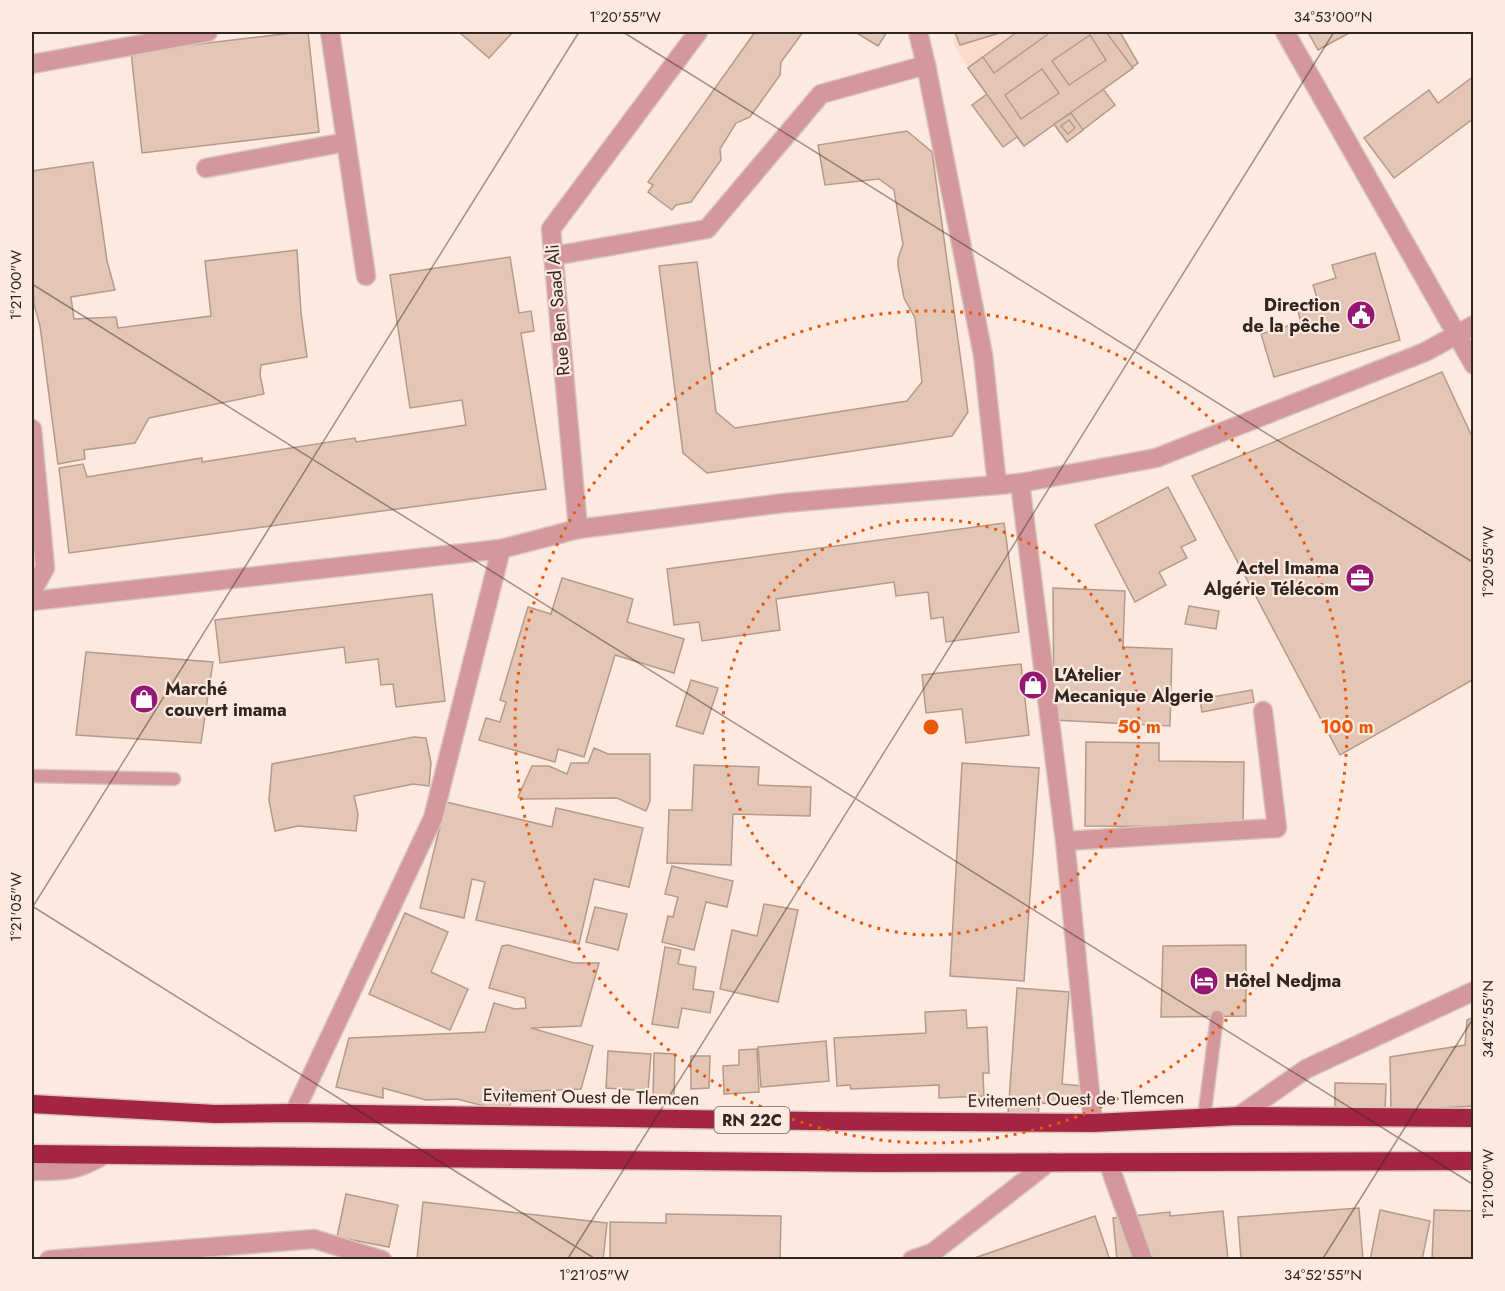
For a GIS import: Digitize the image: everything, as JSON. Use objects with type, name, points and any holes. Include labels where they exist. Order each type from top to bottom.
[{"type":"highway","name":"Evitement Ouest de Tlemcen","points":[[32,1104],[215,1114],[294,1113],[823,1122],[1093,1122],[1239,1116],[1473,1118]]},
{"type":"highway","points":[[32,1154],[878,1163],[1473,1161]]},
{"type":"street","points":[[32,64],[208,32]]},
{"type":"street","points":[[330,32],[366,276]]},
{"type":"street","name":"Rue Ben Saad Ali","points":[[578,529],[551,229],[698,32]]},
{"type":"street","points":[[918,32],[983,355],[998,485]]},
{"type":"street","points":[[1286,32],[1473,366]]},
{"type":"street","points":[[553,256],[707,229],[821,94],[926,65]]},
{"type":"street","points":[[206,168],[346,142]]},
{"type":"street","points":[[32,601],[501,549],[578,529],[784,503],[1020,483],[1156,458],[1425,352],[1473,325]]},
{"type":"street","points":[[32,429],[45,568],[32,591]]},
{"type":"street","points":[[1020,483],[1065,841],[1093,1122]]},
{"type":"street","points":[[294,1113],[433,818],[501,549]]},
{"type":"street","points":[[1065,841],[1277,828],[1263,711]]},
{"type":"street","points":[[1239,1116],[1306,1069],[1473,991]]},
{"type":"street","points":[[32,1171],[69,1172],[104,1155]]},
{"type":"street","points":[[912,1260],[933,1256],[1049,1162]]},
{"type":"street","points":[[1108,1162],[1143,1260]]},
{"type":"street","points":[[49,1260],[314,1239],[382,1260]]},
{"type":"lane","points":[[32,776],[174,780]]},
{"type":"lane","points":[[1204,1118],[1217,1017]]},
{"type":"shaded area","points":[[953,32],[1015,32],[968,67],[954,45]]},
{"type":"building","points":[[308,32],[319,132],[142,153],[131,52]]},
{"type":"building","points":[[459,32],[513,32],[489,58]]},
{"type":"building","points":[[755,32],[803,32],[781,62],[780,75],[750,117],[736,123],[720,149],[721,160],[691,202],[676,205],[672,210],[648,192],[653,185],[648,182]]},
{"type":"building","points":[[855,32],[887,32],[878,46]]},
{"type":"building","points":[[955,32],[1003,32],[960,45]]},
{"type":"building","points":[[1017,32],[1120,32],[1138,63],[1103,89],[1115,105],[1067,142],[1054,124],[1024,146],[1017,137],[1003,147],[972,105],[987,94],[968,68]]},
{"type":"building","points":[[1051,32],[1106,32],[1133,68],[1024,146],[968,68],[983,57],[994,73]]},
{"type":"building","points":[[1308,32],[1351,32],[1318,50]]},
{"type":"building","points":[[1090,35],[1106,60],[1069,85],[1052,61]]},
{"type":"building","points":[[1042,69],[1059,93],[1021,119],[1005,95]]},
{"type":"building","points":[[1474,76],[1474,118],[1394,178],[1364,138],[1429,90],[1438,103]]},
{"type":"building","points":[[1071,113],[1083,130],[1067,142],[1054,124]]},
{"type":"building","points":[[1069,120],[1075,128],[1068,134],[1061,126]]},
{"type":"building","points":[[907,131],[932,152],[968,412],[952,436],[707,473],[683,453],[659,266],[697,262],[716,412],[735,428],[907,401],[922,382],[915,318],[904,298],[898,266],[903,244],[894,190],[879,179],[825,185],[818,145]]},
{"type":"building","points":[[93,162],[107,261],[115,290],[71,297],[74,319],[116,317],[118,328],[211,316],[205,261],[297,250],[301,313],[307,357],[261,365],[260,375],[264,394],[149,418],[135,443],[84,450],[85,459],[58,464],[40,326],[34,304],[32,171]]},
{"type":"building","points":[[1375,253],[1400,340],[1274,377],[1261,334],[1301,322],[1296,304],[1317,298],[1313,285],[1336,278],[1332,265]]},
{"type":"building","points":[[510,257],[519,313],[531,311],[534,331],[521,333],[546,489],[69,553],[59,468],[83,464],[87,477],[202,458],[202,462],[355,438],[356,442],[466,425],[462,400],[410,408],[390,275]]},
{"type":"building","name":"Actel Imama Algérie Télécom","points":[[1442,372],[1474,441],[1474,679],[1340,755],[1192,476]]},
{"type":"building","points":[[1168,487],[1196,540],[1181,547],[1187,558],[1159,572],[1166,585],[1135,602],[1095,525]]},
{"type":"building","points":[[1004,523],[1019,632],[946,642],[943,617],[931,619],[928,592],[896,596],[894,582],[776,599],[780,630],[702,641],[699,622],[674,625],[667,569]]},
{"type":"building","points":[[562,578],[633,599],[627,622],[684,639],[674,673],[615,655],[584,757],[558,749],[555,762],[479,740],[486,718],[500,722],[506,702],[500,700],[528,607],[551,614]]},
{"type":"building","points":[[1053,588],[1125,591],[1123,647],[1172,649],[1170,726],[1054,720]]},
{"type":"building","points":[[432,594],[445,701],[396,707],[393,684],[381,685],[378,659],[346,663],[344,647],[220,663],[215,620]]},
{"type":"building","points":[[1189,606],[1219,611],[1216,629],[1185,624]]},
{"type":"building","name":"Marché couvert imama","points":[[86,652],[213,662],[201,743],[76,735]]},
{"type":"building","points":[[1021,664],[1029,735],[966,743],[962,709],[926,713],[922,675]]},
{"type":"building","points":[[691,680],[718,688],[703,734],[676,726]]},
{"type":"building","points":[[1252,690],[1254,702],[1202,712],[1200,699]]},
{"type":"building","points":[[414,737],[426,738],[431,763],[429,786],[413,784],[354,796],[358,814],[356,831],[298,826],[275,831],[269,800],[272,764]]},
{"type":"building","points":[[1086,742],[1159,743],[1159,761],[1244,762],[1243,827],[1085,826]]},
{"type":"building","points":[[594,748],[608,754],[650,754],[650,801],[646,811],[617,798],[522,799],[518,797],[532,766],[549,766],[567,774],[571,763],[588,763]]},
{"type":"building","points":[[962,763],[1039,768],[1024,981],[950,976]]},
{"type":"building","points":[[694,765],[759,767],[758,785],[811,787],[810,816],[733,814],[731,865],[667,863],[669,810],[692,810]]},
{"type":"building","points":[[446,802],[552,827],[556,808],[643,828],[629,887],[594,879],[579,944],[476,920],[485,882],[472,879],[464,918],[420,908]]},
{"type":"building","points":[[672,866],[733,881],[727,907],[706,902],[694,950],[662,942],[668,916],[673,917],[678,897],[665,894]]},
{"type":"building","points":[[764,904],[798,910],[778,1002],[720,989],[732,930],[757,936]]},
{"type":"building","points":[[595,907],[627,914],[618,950],[586,942]]},
{"type":"building","points":[[405,913],[448,932],[431,972],[468,989],[450,1030],[369,994]]},
{"type":"building","points":[[508,945],[574,963],[599,963],[581,1026],[531,1028],[593,1046],[581,1089],[514,1092],[508,1112],[457,1099],[426,1100],[383,1088],[383,1098],[336,1087],[349,1038],[485,1032],[494,1003],[515,1009],[526,1008],[525,998],[489,988],[502,946]]},
{"type":"building","name":"Hôtel Nedjma","points":[[1246,945],[1246,1016],[1161,1017],[1163,946]]},
{"type":"building","points":[[665,947],[681,950],[678,964],[696,967],[693,989],[714,992],[710,1013],[682,1008],[678,1028],[652,1024]]},
{"type":"building","points":[[1017,988],[1069,992],[1062,1084],[1082,1086],[1081,1106],[1039,1103],[1038,1117],[1008,1115]]},
{"type":"building","points":[[966,1010],[967,1028],[987,1027],[989,1073],[983,1073],[984,1096],[939,1098],[939,1085],[851,1089],[850,1085],[837,1086],[834,1038],[926,1033],[925,1012]]},
{"type":"building","points":[[1474,1017],[1474,1106],[1391,1111],[1390,1057],[1465,1045],[1467,1020]]},
{"type":"building","points":[[826,1041],[829,1081],[761,1087],[758,1047]]},
{"type":"building","points":[[757,1049],[759,1092],[724,1094],[723,1066],[739,1065],[739,1050]]},
{"type":"building","points":[[608,1051],[651,1054],[648,1091],[606,1088]]},
{"type":"building","points":[[654,1053],[675,1054],[674,1098],[653,1097]]},
{"type":"building","points":[[691,1056],[710,1056],[709,1088],[691,1089]]},
{"type":"building","points":[[1335,1083],[1386,1084],[1385,1114],[1335,1113]]},
{"type":"building","points":[[346,1194],[398,1205],[389,1247],[337,1237]]},
{"type":"building","points":[[423,1202],[607,1223],[603,1260],[417,1259]]},
{"type":"building","points":[[1359,1208],[1363,1260],[1241,1260],[1238,1217]]},
{"type":"building","points":[[1380,1210],[1430,1221],[1422,1260],[1370,1260]]},
{"type":"building","points":[[1434,1210],[1474,1211],[1474,1260],[1432,1260]]},
{"type":"building","points":[[1223,1211],[1228,1260],[1117,1260],[1113,1218],[1170,1212],[1170,1216]]},
{"type":"building","points":[[666,1214],[781,1216],[780,1260],[610,1260],[610,1222],[666,1223]]},
{"type":"building","points":[[1095,1216],[1110,1260],[969,1260]]},
{"type":"place","name":"Direction de la pêche","points":[[1361,315]]},
{"type":"place","name":"Actel Imama Algérie Télécom","points":[[1360,578]]},
{"type":"place","name":"L'Atelier Mecanique Algerie","points":[[1033,685]]},
{"type":"place","name":"Marché couvert imama","points":[[144,699]]},
{"type":"place","name":"Hôtel Nedjma","points":[[1204,981]]}]
